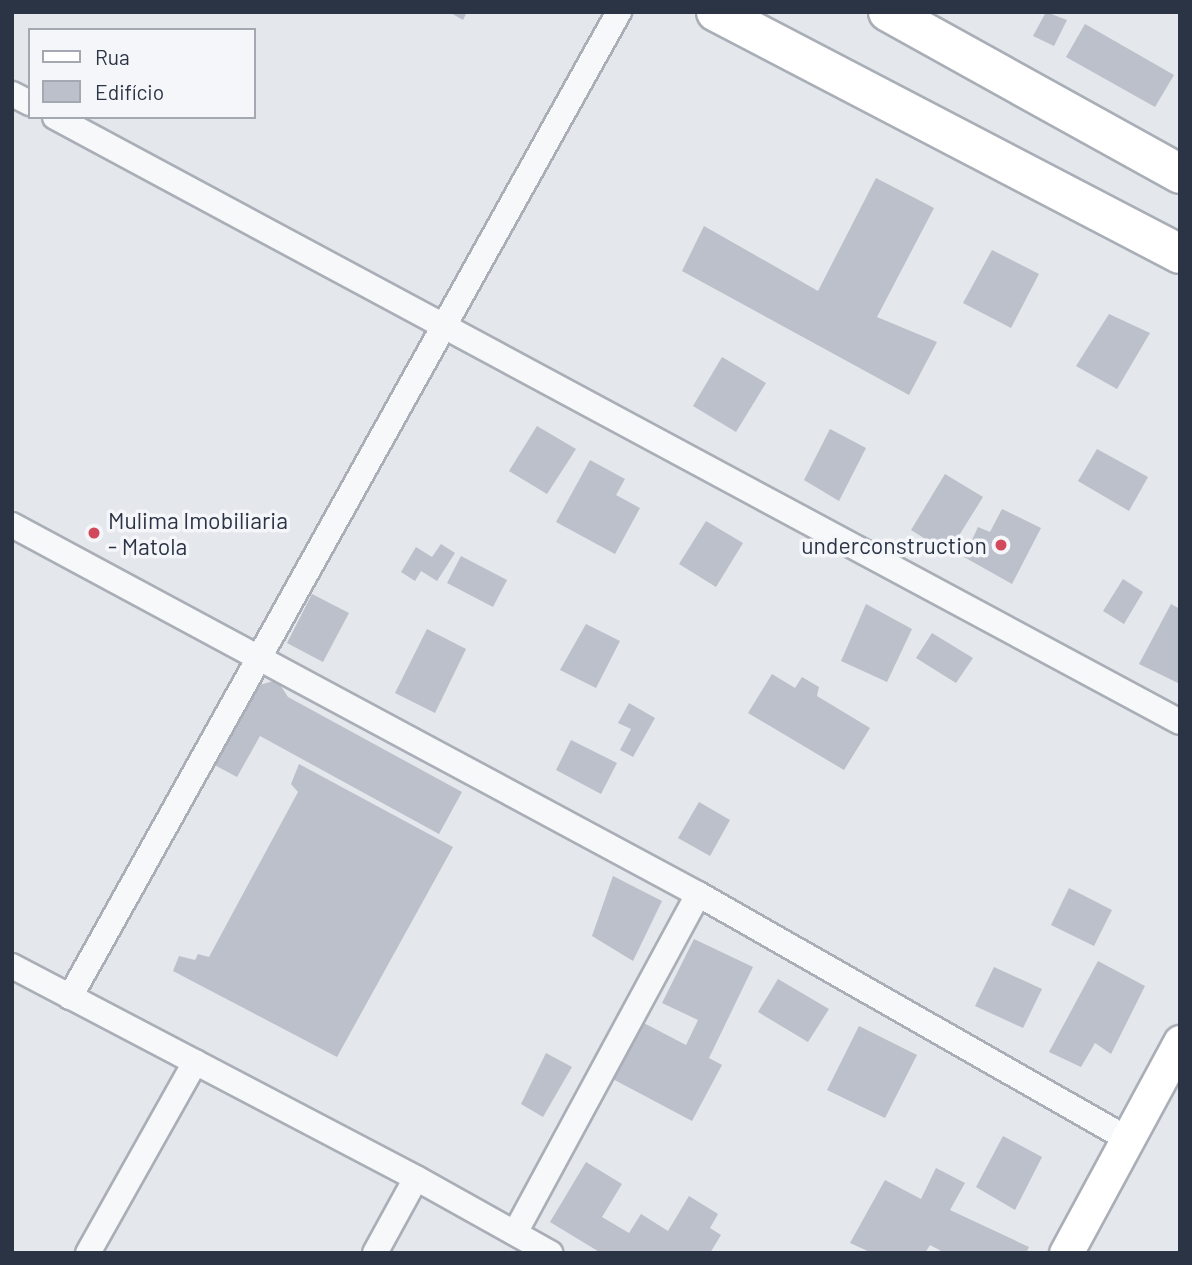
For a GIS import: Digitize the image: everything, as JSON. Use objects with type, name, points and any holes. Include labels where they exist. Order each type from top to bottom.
[{"type":"highway","points":[[716,12],[1180,254]]},
{"type":"highway","points":[[888,12],[1180,174]]},
{"type":"street","points":[[71,997],[619,12]]},
{"type":"street","points":[[12,94],[28,102]]},
{"type":"street","points":[[59,119],[1180,722]]},
{"type":"street","points":[[12,525],[698,894],[1128,1139]]},
{"type":"street","points":[[515,1233],[698,894]]},
{"type":"street","points":[[12,965],[416,1178],[551,1253]]},
{"type":"street","points":[[1066,1253],[1180,1042]]},
{"type":"street","points":[[88,1253],[195,1062]]},
{"type":"street","points":[[375,1253],[416,1178]]},
{"type":"building","points":[[449,12],[467,12],[463,20]]},
{"type":"building","points":[[1046,12],[1067,20],[1054,46],[1033,36]]},
{"type":"building","points":[[1085,24],[1174,75],[1155,107],[1066,57]]},
{"type":"building","points":[[876,178],[934,208],[877,317],[937,342],[909,395],[682,271],[704,226],[818,291]]},
{"type":"building","points":[[992,250],[1039,274],[1011,328],[963,303]]},
{"type":"building","points":[[1109,314],[1150,333],[1117,389],[1076,366]]},
{"type":"building","points":[[722,357],[766,383],[736,432],[693,406]]},
{"type":"building","points":[[537,426],[576,449],[547,494],[509,471]]},
{"type":"building","points":[[830,429],[866,448],[839,501],[804,480]]},
{"type":"building","points":[[1097,449],[1148,477],[1129,511],[1078,481]]},
{"type":"building","points":[[590,460],[625,479],[616,495],[640,508],[615,554],[556,522]]},
{"type":"building","points":[[945,474],[983,497],[948,553],[911,530]]},
{"type":"building","name":"underconstruction","points":[[1002,509],[1041,528],[1012,584],[964,557],[978,527],[990,532]]},
{"type":"building","points":[[706,521],[743,543],[716,587],[679,564]]},
{"type":"building","points":[[441,544],[455,553],[437,581],[421,571],[415,581],[401,572],[416,547],[432,557]]},
{"type":"building","points":[[461,556],[507,580],[493,607],[447,583]]},
{"type":"building","points":[[1123,579],[1143,592],[1124,624],[1103,611]]},
{"type":"building","points":[[312,594],[349,613],[323,662],[287,643]]},
{"type":"building","points":[[866,604],[912,629],[887,682],[841,661]]},
{"type":"building","points":[[1171,604],[1180,609],[1178,683],[1139,664]]},
{"type":"building","points":[[586,624],[620,641],[596,688],[560,670]]},
{"type":"building","points":[[427,629],[466,649],[435,713],[395,693]]},
{"type":"building","points":[[932,633],[973,658],[956,683],[916,658]]},
{"type":"building","points":[[772,674],[795,688],[802,677],[819,687],[817,696],[870,728],[844,770],[748,713]]},
{"type":"building","points":[[277,680],[288,697],[462,792],[439,834],[260,736],[237,777],[192,753],[224,695]]},
{"type":"building","points":[[629,703],[655,718],[633,757],[620,750],[631,729],[618,723]]},
{"type":"building","points":[[571,740],[617,763],[601,794],[556,770]]},
{"type":"building","points":[[299,764],[453,847],[337,1057],[173,971],[179,956],[195,960],[198,954],[209,957],[298,792],[291,784]]},
{"type":"building","points":[[699,802],[730,820],[710,856],[678,838]]},
{"type":"building","points":[[613,876],[662,901],[633,961],[592,936]]},
{"type":"building","points":[[1069,888],[1112,910],[1094,946],[1051,925]]},
{"type":"building","points":[[694,939],[753,967],[709,1058],[722,1065],[692,1121],[609,1077],[640,1021],[686,1045],[698,1020],[662,1003]]},
{"type":"building","points":[[1098,961],[1145,986],[1111,1054],[1095,1043],[1081,1067],[1049,1052]]},
{"type":"building","points":[[994,967],[1042,989],[1023,1028],[975,1006]]},
{"type":"building","points":[[778,979],[829,1009],[808,1042],[758,1012]]},
{"type":"building","points":[[859,1026],[917,1055],[885,1118],[827,1090]]},
{"type":"building","points":[[546,1053],[572,1067],[543,1117],[521,1104]]},
{"type":"building","points":[[1003,1136],[1042,1157],[1015,1210],[976,1187]]},
{"type":"building","points":[[586,1162],[622,1184],[602,1217],[629,1233],[641,1214],[668,1231],[689,1196],[718,1214],[710,1228],[721,1235],[710,1253],[601,1253],[550,1222]]},
{"type":"building","points":[[936,1168],[965,1183],[950,1210],[1029,1247],[1026,1253],[945,1253],[930,1245],[925,1253],[872,1253],[850,1243],[885,1180],[921,1199]]},
{"type":"place","name":"Mulima Imobiliaria - Matola","points":[[94,533]]},
{"type":"place","name":"underconstruction","points":[[1001,545]]}]
